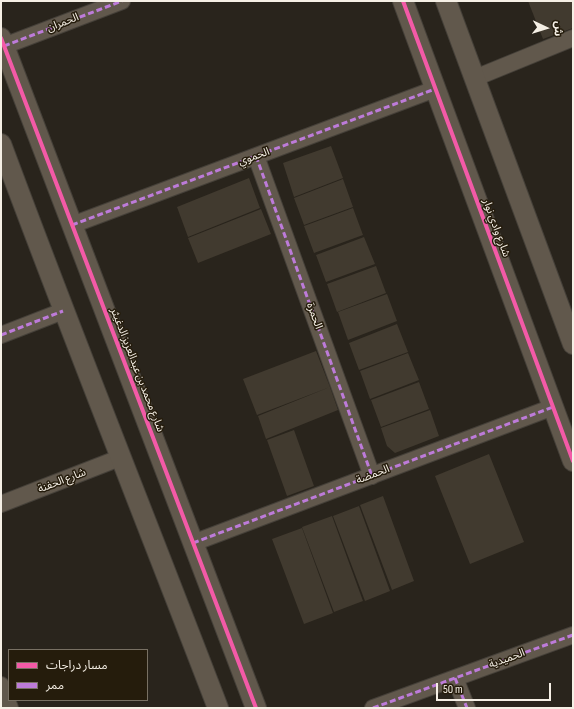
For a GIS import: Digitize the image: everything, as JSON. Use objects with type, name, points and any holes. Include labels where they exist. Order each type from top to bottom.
[{"type":"street","name":"الحمران","points":[[2,42],[122,1]]},
{"type":"street","name":"شارع وادي نوار","points":[[403,1],[573,461]]},
{"type":"street","points":[[446,1],[476,78],[573,344]]},
{"type":"street","points":[[476,78],[573,38]]},
{"type":"street","name":"شارع محمد بن عبدالعزيز الدغيثر","points":[[2,42],[256,708]]},
{"type":"street","name":"الحموي","points":[[72,225],[435,89]]},
{"type":"street","points":[[1,144],[63,311],[122,457],[218,708]]},
{"type":"street","name":"الحمرة","points":[[256,156],[372,476]]},
{"type":"street","points":[[1,335],[63,311]]},
{"type":"street","name":"الحمضة","points":[[194,543],[553,407]]},
{"type":"street","name":"شارع الحفنة","points":[[1,504],[122,457]]},
{"type":"street","name":"الحميدية","points":[[373,708],[573,635]]},
{"type":"street","points":[[455,678],[467,708]]},
{"type":"street","points":[[1,685],[10,708]]},
{"type":"building","points":[[528,1],[573,1],[573,28],[543,39]]},
{"type":"building","points":[[331,146],[343,178],[294,197],[283,163]]},
{"type":"building","points":[[249,178],[260,208],[188,237],[177,207]]},
{"type":"building","points":[[343,179],[353,207],[304,225],[294,198]]},
{"type":"building","points":[[353,208],[363,235],[314,253],[304,226]]},
{"type":"building","points":[[261,209],[271,234],[198,263],[188,238]]},
{"type":"building","points":[[364,237],[375,264],[326,282],[316,255]]},
{"type":"building","points":[[376,266],[386,293],[337,312],[327,284]]},
{"type":"building","points":[[387,294],[397,321],[348,340],[338,312]]},
{"type":"building","points":[[397,324],[408,352],[359,370],[349,343]]},
{"type":"building","points":[[316,351],[330,387],[257,415],[243,379]]},
{"type":"building","points":[[408,353],[419,380],[370,399],[360,371]]},
{"type":"building","points":[[419,382],[429,409],[381,427],[371,400]]},
{"type":"building","points":[[330,387],[338,410],[266,439],[258,416]]},
{"type":"building","points":[[430,410],[439,436],[395,453],[387,446],[381,428]]},
{"type":"building","points":[[294,430],[314,486],[287,496],[267,440]]},
{"type":"building","points":[[489,454],[524,542],[470,564],[435,476]]},
{"type":"building","points":[[383,496],[414,581],[392,590],[360,505]]},
{"type":"building","points":[[359,506],[390,591],[365,601],[333,516]]},
{"type":"building","points":[[332,516],[363,601],[334,612],[302,527]]},
{"type":"building","points":[[302,528],[333,613],[304,624],[272,539]]},
{"type":"marked path","points":[[4,46],[122,1]]},
{"type":"marked path","points":[[72,225],[435,89]]},
{"type":"marked path","points":[[256,156],[372,476]]},
{"type":"marked path","points":[[1,335],[63,311]]},
{"type":"marked path","points":[[193,543],[553,407]]},
{"type":"marked path","points":[[373,708],[573,635]]},
{"type":"marked path","points":[[455,678],[467,708]]},
{"type":"cycle path","points":[[403,1],[573,461]]},
{"type":"cycle path","points":[[1,38],[256,708]]}]
